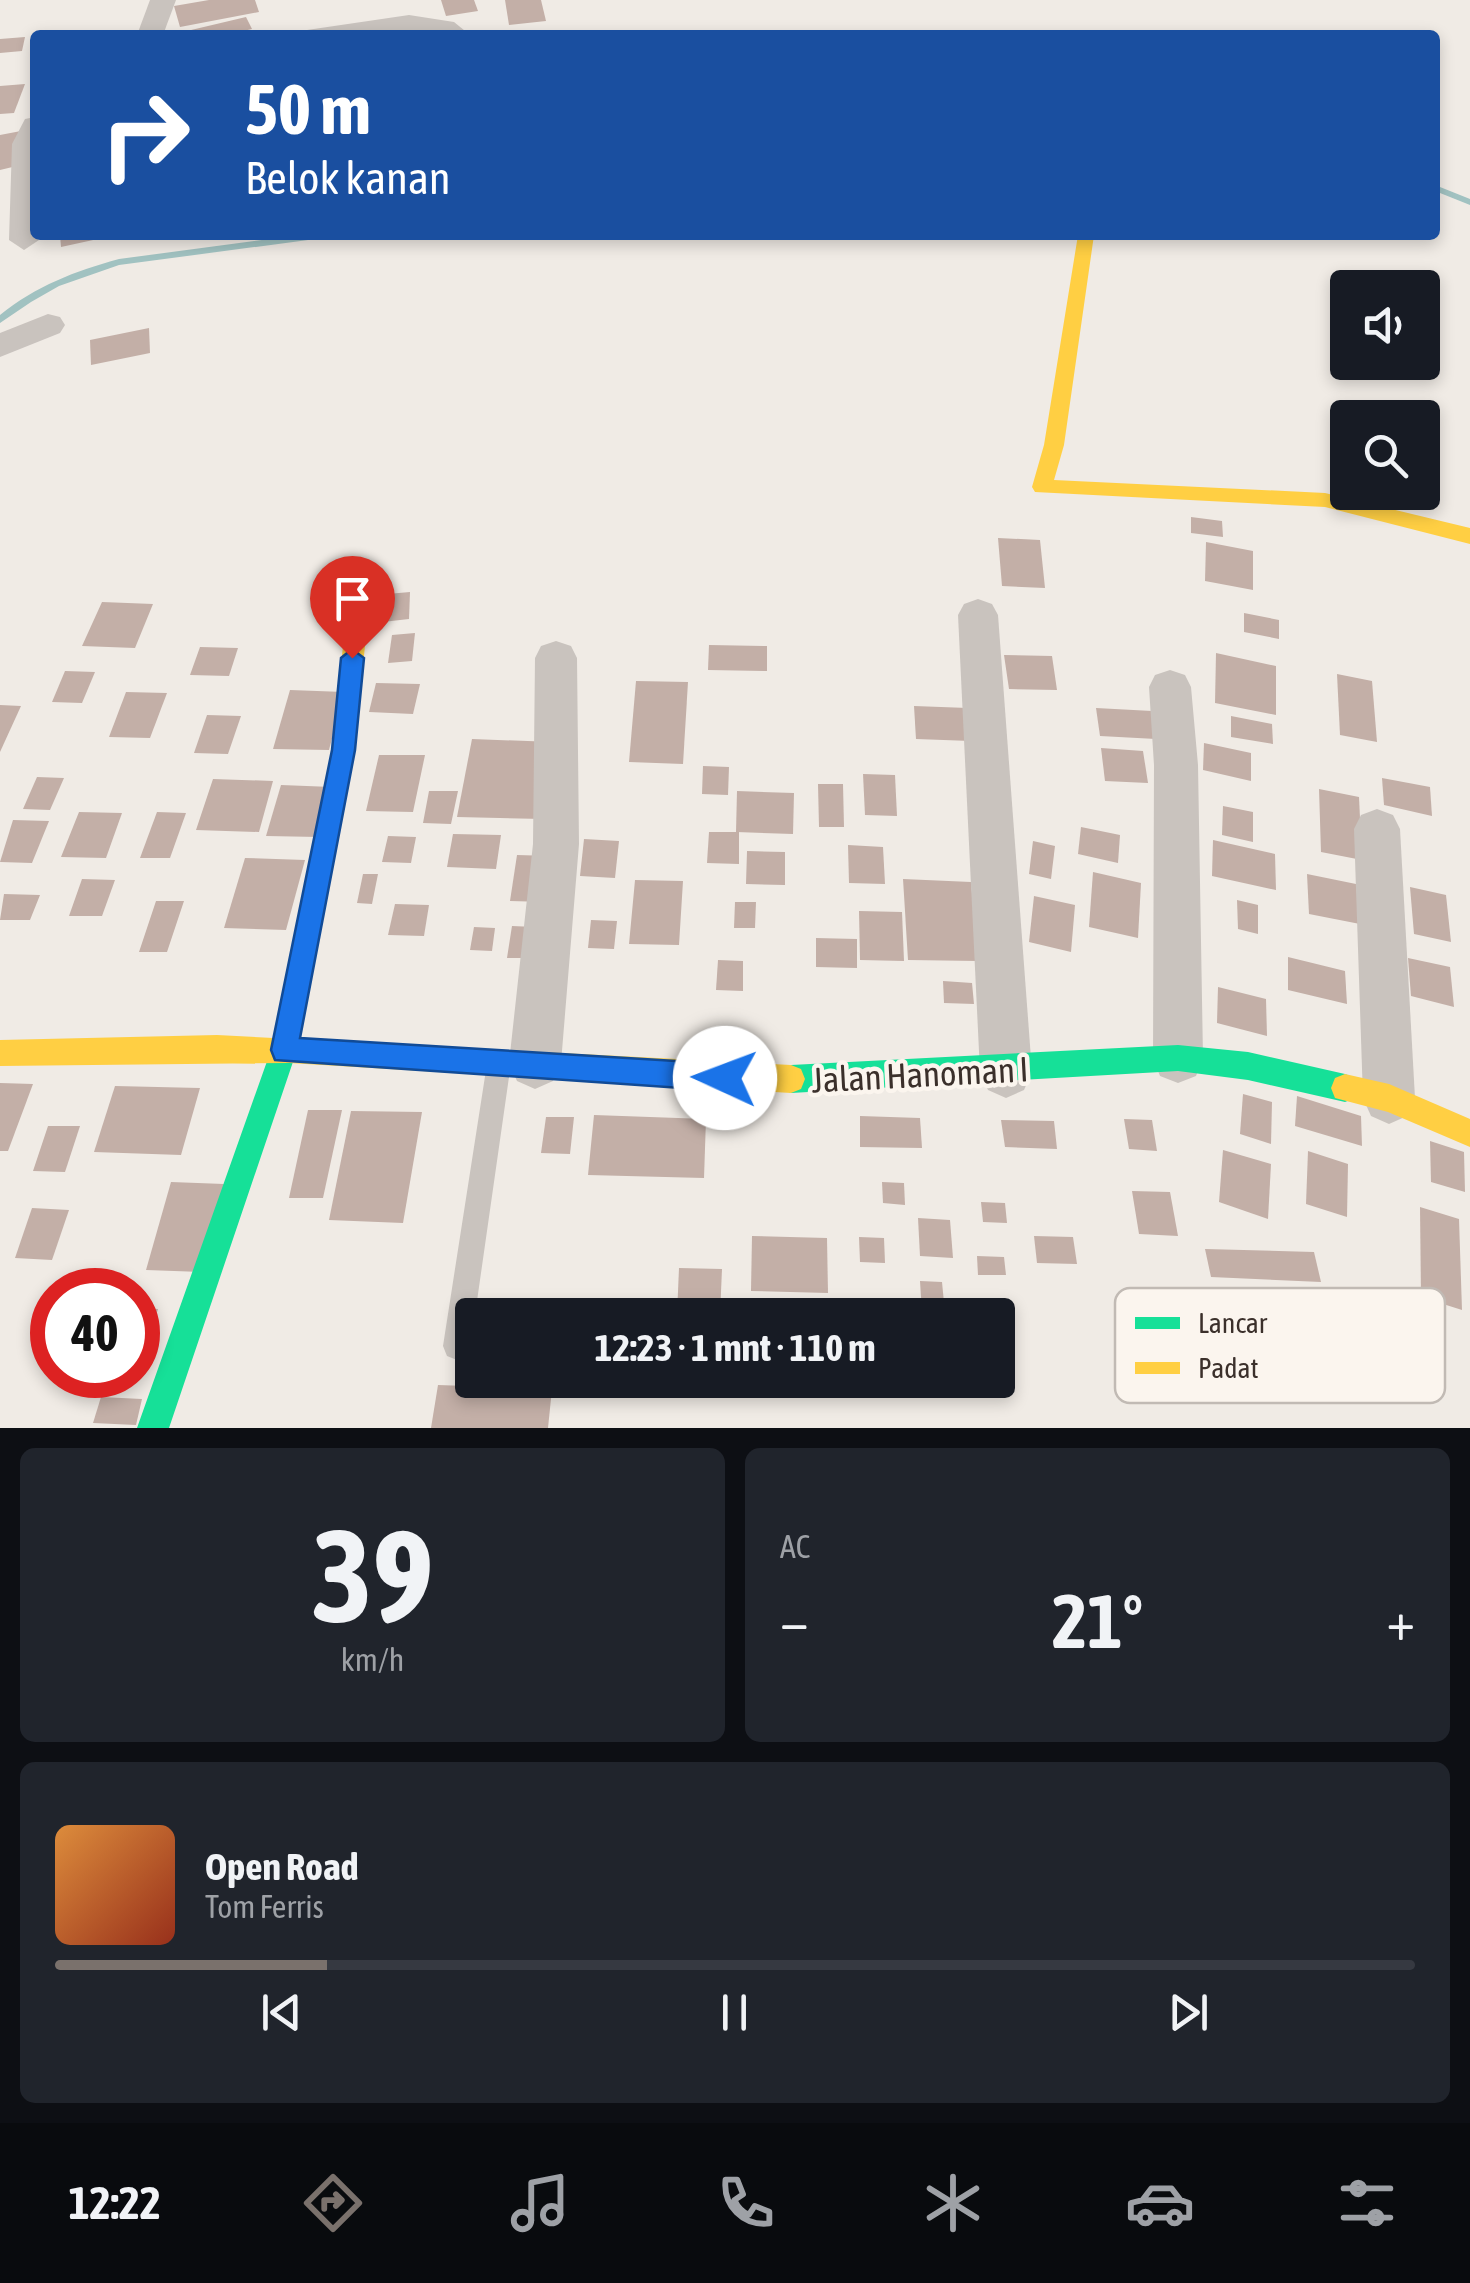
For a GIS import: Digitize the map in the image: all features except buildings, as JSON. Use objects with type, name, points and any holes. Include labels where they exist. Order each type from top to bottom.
[{"type":"street","points":[[152,30],[163,0]]},
{"type":"street","points":[[343,30],[376,24],[430,25],[451,30]]},
{"type":"street","points":[[0,124],[30,113]]},
{"type":"street","points":[[24,240],[26,144],[30,136]]},
{"type":"street","points":[[1085,240],[1054,445],[1042,486],[1325,500],[1470,536]]},
{"type":"street","points":[[0,346],[48,324]]},
{"type":"street","points":[[978,616],[1006,1072]]},
{"type":"street","points":[[153,1428],[284,1050],[343,750],[356,628]]},
{"type":"street","points":[[517,1063],[556,844],[556,658]]},
{"type":"street","points":[[1170,687],[1176,765],[1178,1058]]},
{"type":"street","points":[[1377,829],[1389,1098]]},
{"type":"street","name":"Jalan Hanoman I","points":[[0,1053],[284,1050],[517,1063],[652,1076],[835,1080],[1178,1058],[1248,1066],[1389,1098],[1470,1133]]},
{"type":"lane","points":[[468,1298],[517,1063]]},
{"type":"waterway","points":[[1440,190],[1470,202]]},
{"type":"waterway","points":[[0,320],[56,284],[119,262],[285,240]]},
{"type":"traffic: fast","points":[[153,1428],[284,1050],[325,842]]},
{"type":"traffic: fast","points":[[791,1079],[1178,1058],[1248,1066],[1345,1088]]},
{"type":"traffic: slow","points":[[1085,240],[1054,445],[1042,487],[1325,500],[1470,536]]},
{"type":"traffic: slow","points":[[325,842],[343,750],[356,627]]},
{"type":"traffic: slow","points":[[0,1053],[289,1050],[791,1079]]},
{"type":"traffic: slow","points":[[1345,1088],[1389,1098],[1470,1133]]},
{"type":"route","points":[[352,658],[343,750],[284,1050],[535,1062],[652,1076],[725,1078]]}]
